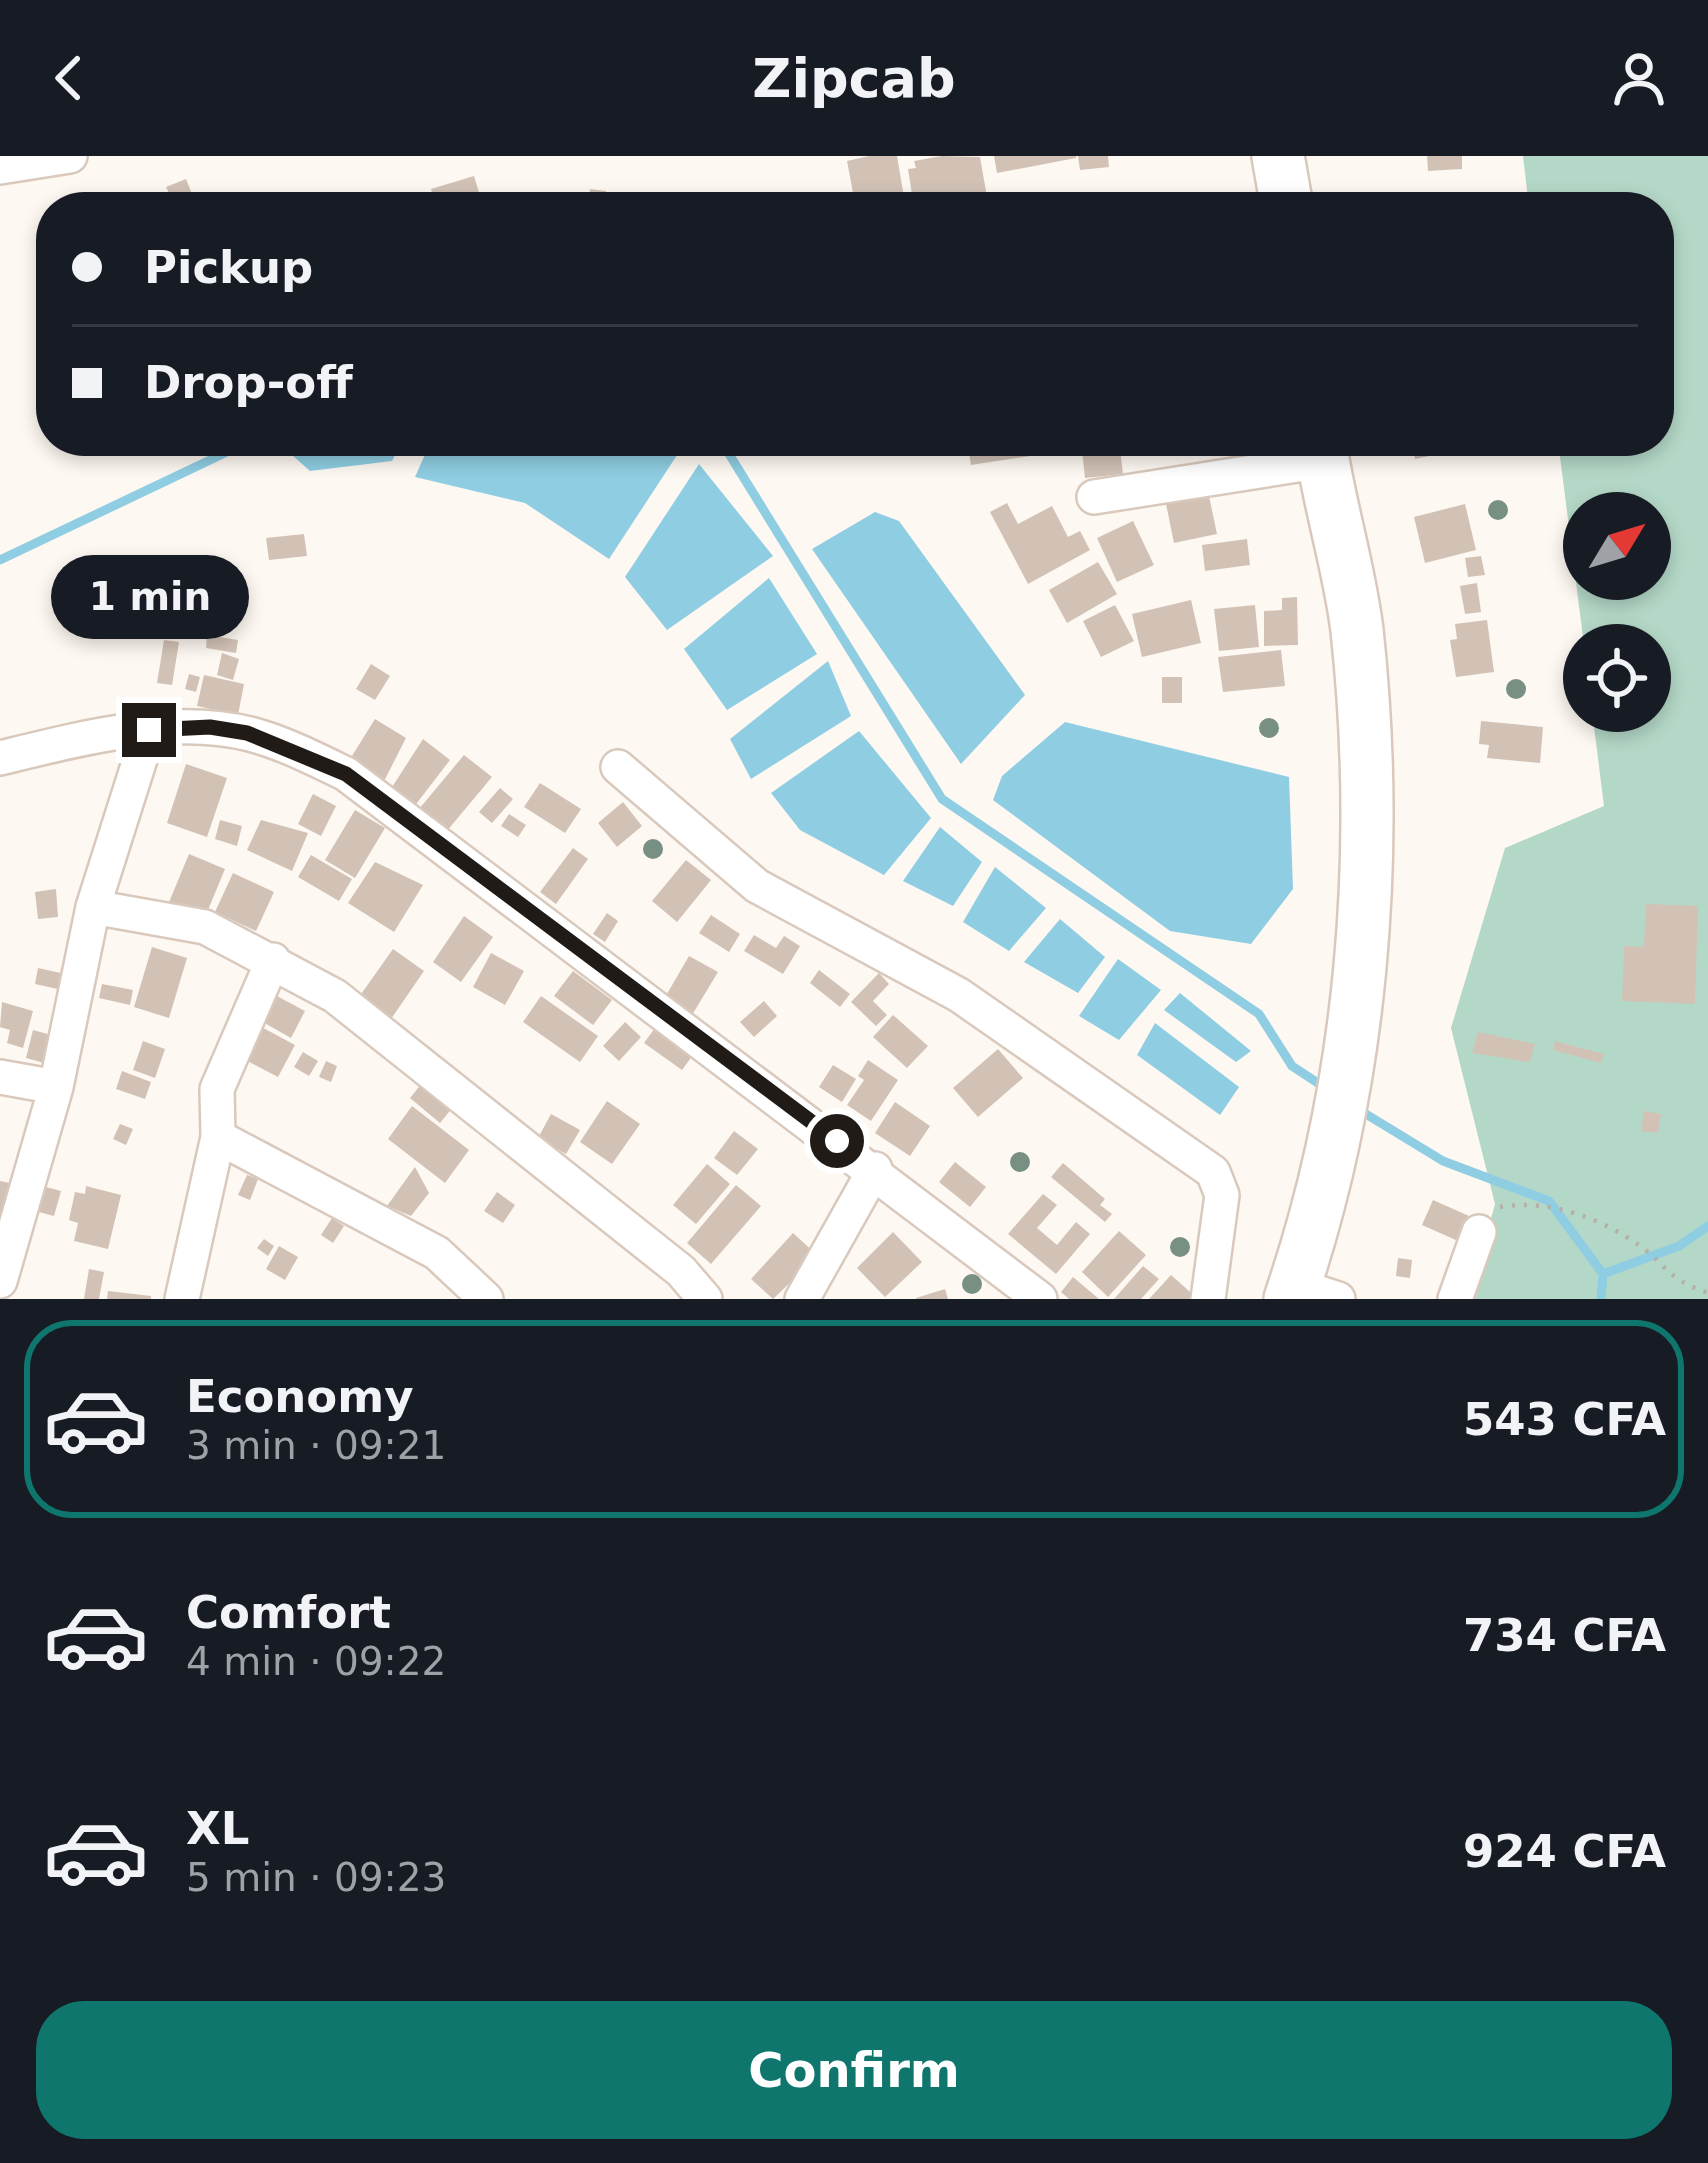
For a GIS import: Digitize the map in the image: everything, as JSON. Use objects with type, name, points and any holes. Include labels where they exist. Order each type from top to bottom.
[{"type":"main road","points":[[1278,156],[1284,192]]},
{"type":"main road","points":[[1308,1294],[1348,1066],[1363,931],[1370,769],[1356,623],[1323,456]]},
{"type":"street","points":[[0,166],[70,156]]},
{"type":"street","points":[[1094,497],[1297,456]]},
{"type":"street","points":[[0,758],[149,730],[210,727],[247,733],[346,774],[874,1169],[1002,1284],[1040,1299]]},
{"type":"street","points":[[0,1279],[56,1088],[93,907],[149,730]]},
{"type":"street","points":[[618,767],[757,886],[959,995],[1213,1172],[1222,1195],[1208,1299]]},
{"type":"street","points":[[93,907],[205,927],[273,960],[373,1025],[681,1271],[705,1299]]},
{"type":"street","points":[[182,1299],[218,1137],[217,1089],[273,960]]},
{"type":"street","points":[[0,1077],[56,1088]]},
{"type":"street","points":[[218,1137],[437,1253],[486,1299]]},
{"type":"street","points":[[802,1299],[874,1169]]},
{"type":"street","points":[[1455,1299],[1479,1232]]},
{"type":"path","points":[[1534,1207],[1568,1209],[1635,1242],[1674,1281],[1708,1293]]},
{"type":"green space","points":[[1523,156],[1708,156],[1708,1299],[1469,1299],[1495,1204],[1451,1028],[1505,848],[1604,806],[1595,732],[1671,732],[1671,624],[1581,624],[1578,600],[1671,600],[1671,492],[1564,492],[1560,456],[1674,456],[1674,192],[1527,192]]},
{"type":"water","points":[[293,456],[394,456],[392,461],[310,471]]},
{"type":"water","points":[[424,456],[676,456],[609,559],[525,503],[415,477]]},
{"type":"water","points":[[699,464],[773,556],[667,630],[625,577]]},
{"type":"water","points":[[875,512],[899,521],[1025,695],[961,764],[812,549]]},
{"type":"water","points":[[769,578],[817,654],[727,710],[684,649]]},
{"type":"water","points":[[828,661],[851,716],[751,779],[730,739]]},
{"type":"water","points":[[1065,722],[1289,777],[1293,889],[1251,944],[1170,931],[993,800],[1002,776]]},
{"type":"water","points":[[859,731],[931,818],[884,875],[800,830],[771,793]]},
{"type":"water","points":[[940,827],[982,862],[953,906],[903,881]]},
{"type":"water","points":[[995,867],[1046,908],[1009,951],[963,922]]},
{"type":"water","points":[[1060,919],[1105,957],[1078,993],[1024,962]]},
{"type":"water","points":[[1118,959],[1161,990],[1119,1040],[1079,1016]]},
{"type":"water","points":[[1180,993],[1251,1051],[1236,1062],[1164,1010]]},
{"type":"water","points":[[1155,1023],[1239,1087],[1220,1115],[1137,1055]]},
{"type":"building","points":[[897,156],[903,192],[853,192],[847,161]]},
{"type":"building","points":[[994,156],[1076,156],[1076,158],[997,173]]},
{"type":"building","points":[[1078,156],[1108,156],[1109,167],[1080,170]]},
{"type":"building","points":[[1427,156],[1462,156],[1462,169],[1428,171]]},
{"type":"building","points":[[980,157],[986,192],[912,192],[908,169],[916,168],[914,161]]},
{"type":"building","points":[[474,176],[479,192],[432,192]]},
{"type":"building","points":[[186,179],[191,192],[168,192],[166,187]]},
{"type":"building","points":[[970,456],[1030,456],[971,465]]},
{"type":"building","points":[[1083,456],[1121,456],[1123,474],[1085,478]]},
{"type":"building","points":[[1209,496],[1217,534],[1174,543],[1166,504]]},
{"type":"building","points":[[1007,503],[1018,524],[1052,506],[1068,537],[1080,531],[1090,550],[1028,584],[990,512]]},
{"type":"building","points":[[1465,504],[1476,550],[1425,563],[1414,517]]},
{"type":"building","points":[[1133,521],[1154,565],[1117,582],[1097,538]]},
{"type":"building","points":[[304,534],[307,556],[269,560],[266,538]]},
{"type":"building","points":[[1247,539],[1250,565],[1205,571],[1202,545]]},
{"type":"building","points":[[1481,556],[1485,575],[1468,577],[1465,558]]},
{"type":"building","points":[[1098,562],[1117,594],[1067,623],[1049,590]]},
{"type":"building","points":[[1477,583],[1481,612],[1465,614],[1460,586]]},
{"type":"building","points":[[1297,597],[1298,645],[1264,646],[1264,611],[1282,610],[1282,598]]},
{"type":"building","points":[[1191,600],[1201,643],[1142,657],[1132,614]]},
{"type":"building","points":[[1115,605],[1134,641],[1101,657],[1083,621]]},
{"type":"building","points":[[1255,605],[1259,647],[1219,651],[1214,609]]},
{"type":"building","points":[[1487,620],[1494,672],[1456,677],[1450,640],[1457,639],[1455,624]]},
{"type":"building","points":[[207,635],[238,640],[236,653],[206,648]]},
{"type":"building","points":[[164,640],[179,642],[172,685],[157,683]]},
{"type":"building","points":[[1281,650],[1285,686],[1223,692],[1218,657]]},
{"type":"building","points":[[222,653],[239,659],[233,680],[217,675]]},
{"type":"building","points":[[371,664],[390,676],[375,700],[356,689]]},
{"type":"building","points":[[189,674],[200,677],[196,692],[185,689]]},
{"type":"building","points":[[204,675],[244,684],[238,715],[197,706]]},
{"type":"building","points":[[1162,677],[1182,677],[1182,703],[1162,703]]},
{"type":"building","points":[[375,719],[406,738],[380,789],[345,767]]},
{"type":"building","points":[[1481,721],[1543,727],[1540,763],[1487,758],[1489,745],[1479,744]]},
{"type":"building","points":[[423,739],[450,760],[410,812],[387,795]]},
{"type":"building","points":[[464,755],[492,777],[446,832],[419,809]]},
{"type":"building","points":[[186,764],[227,778],[207,837],[167,823]]},
{"type":"building","points":[[540,783],[581,809],[565,833],[524,807]]},
{"type":"building","points":[[500,788],[513,799],[492,823],[479,812]]},
{"type":"building","points":[[313,794],[336,806],[321,836],[298,824]]},
{"type":"building","points":[[623,802],[642,826],[617,847],[598,823]]},
{"type":"building","points":[[355,810],[385,828],[355,878],[325,860]]},
{"type":"building","points":[[509,814],[526,825],[518,837],[501,826]]},
{"type":"building","points":[[220,820],[242,826],[237,846],[215,839]]},
{"type":"building","points":[[261,820],[308,833],[292,871],[247,850]]},
{"type":"building","points":[[573,848],[588,859],[556,904],[540,892]]},
{"type":"building","points":[[189,854],[225,869],[203,922],[167,907]]},
{"type":"building","points":[[311,855],[352,879],[339,901],[298,877]]},
{"type":"building","points":[[686,860],[711,880],[677,922],[652,901]]},
{"type":"building","points":[[375,862],[423,885],[394,932],[348,903]]},
{"type":"building","points":[[233,873],[274,892],[256,931],[215,912]]},
{"type":"building","points":[[56,889],[58,917],[38,919],[35,892]]},
{"type":"building","points":[[1646,904],[1698,906],[1695,1004],[1622,1001],[1624,946],[1644,947]]},
{"type":"building","points":[[607,913],[618,921],[605,942],[593,934]]},
{"type":"building","points":[[711,915],[740,934],[729,952],[699,933]]},
{"type":"building","points":[[464,916],[493,937],[461,982],[433,962]]},
{"type":"building","points":[[754,935],[776,948],[784,936],[800,946],[783,974],[744,951]]},
{"type":"building","points":[[152,947],[187,958],[169,1018],[134,1007]]},
{"type":"building","points":[[393,949],[424,971],[391,1019],[359,997]]},
{"type":"building","points":[[491,953],[524,971],[505,1005],[473,987]]},
{"type":"building","points":[[689,956],[718,972],[692,1015],[664,999]]},
{"type":"building","points":[[38,968],[65,974],[62,990],[35,984]]},
{"type":"building","points":[[819,970],[850,994],[840,1007],[810,983]]},
{"type":"building","points":[[573,971],[612,1000],[593,1025],[554,996]]},
{"type":"building","points":[[879,973],[889,984],[873,1001],[887,1015],[876,1026],[851,1002]]},
{"type":"building","points":[[102,984],[133,990],[130,1005],[99,998]]},
{"type":"building","points":[[275,995],[305,1011],[291,1038],[261,1021]]},
{"type":"building","points":[[541,996],[598,1036],[580,1062],[523,1022]]},
{"type":"building","points":[[764,1001],[777,1016],[754,1037],[740,1022]]},
{"type":"building","points":[[2,1002],[33,1011],[23,1048],[7,1043],[10,1030],[0,1027]]},
{"type":"building","points":[[893,1015],[928,1046],[907,1068],[873,1037]]},
{"type":"building","points":[[625,1022],[641,1037],[619,1061],[603,1046]]},
{"type":"building","points":[[254,1023],[295,1045],[278,1077],[236,1055]]},
{"type":"building","points":[[655,1028],[693,1055],[682,1070],[644,1043]]},
{"type":"building","points":[[33,1030],[62,1038],[55,1066],[26,1058]]},
{"type":"building","points":[[1478,1032],[1535,1044],[1530,1062],[1472,1053]]},
{"type":"building","points":[[143,1041],[165,1049],[155,1078],[133,1070]]},
{"type":"building","points":[[1555,1041],[1604,1054],[1601,1063],[1553,1050]]},
{"type":"building","points":[[998,1049],[1023,1078],[978,1117],[953,1088]]},
{"type":"building","points":[[303,1052],[318,1061],[309,1076],[294,1067]]},
{"type":"building","points":[[868,1060],[898,1080],[871,1121],[847,1105],[864,1080],[858,1076]]},
{"type":"building","points":[[326,1061],[337,1066],[331,1082],[319,1077]]},
{"type":"building","points":[[833,1065],[856,1079],[842,1102],[819,1087]]},
{"type":"building","points":[[122,1071],[151,1082],[145,1099],[116,1089]]},
{"type":"building","points":[[422,1083],[453,1107],[440,1123],[410,1098]]},
{"type":"building","points":[[607,1101],[640,1124],[612,1164],[580,1142]]},
{"type":"building","points":[[895,1102],[930,1126],[910,1156],[875,1133]]},
{"type":"building","points":[[412,1106],[469,1150],[445,1183],[388,1139]]},
{"type":"building","points":[[1644,1111],[1661,1114],[1658,1133],[1641,1131]]},
{"type":"building","points":[[551,1114],[580,1130],[566,1154],[538,1138]]},
{"type":"building","points":[[120,1124],[133,1129],[126,1145],[113,1139]]},
{"type":"building","points":[[734,1131],[758,1149],[737,1175],[714,1158]]},
{"type":"building","points":[[955,1162],[986,1187],[970,1207],[939,1182]]},
{"type":"building","points":[[1063,1163],[1105,1199],[1100,1205],[1112,1214],[1105,1222],[1051,1177]]},
{"type":"building","points":[[707,1164],[730,1184],[696,1224],[673,1205]]},
{"type":"building","points":[[415,1167],[429,1193],[411,1216],[387,1206]]},
{"type":"building","points":[[247,1175],[258,1179],[250,1200],[238,1195]]},
{"type":"building","points":[[0,1181],[15,1184],[0,1253]]},
{"type":"building","points":[[736,1185],[761,1206],[711,1264],[687,1243]]},
{"type":"building","points":[[86,1186],[121,1195],[108,1249],[74,1241],[78,1223],[69,1220],[75,1192],[85,1194]]},
{"type":"building","points":[[46,1187],[61,1191],[54,1216],[39,1212]]},
{"type":"building","points":[[497,1192],[515,1205],[503,1223],[484,1211]]},
{"type":"building","points":[[1043,1194],[1057,1205],[1037,1228],[1057,1245],[1076,1222],[1090,1234],[1056,1274],[1008,1234]]},
{"type":"building","points":[[1433,1200],[1469,1216],[1458,1241],[1422,1225]]},
{"type":"building","points":[[332,1218],[344,1226],[333,1243],[321,1235]]},
{"type":"building","points":[[1119,1231],[1146,1255],[1108,1297],[1082,1272]]},
{"type":"building","points":[[893,1232],[922,1262],[885,1297],[857,1268]]},
{"type":"building","points":[[793,1233],[818,1256],[773,1299],[751,1279]]},
{"type":"building","points":[[264,1239],[274,1246],[268,1256],[257,1248]]},
{"type":"building","points":[[279,1246],[298,1257],[285,1280],[266,1269]]},
{"type":"building","points":[[1398,1258],[1412,1260],[1410,1278],[1396,1276]]},
{"type":"building","points":[[1143,1266],[1159,1279],[1141,1299],[1114,1299]]},
{"type":"building","points":[[89,1269],[104,1272],[99,1299],[84,1299]]},
{"type":"building","points":[[1171,1275],[1198,1299],[1149,1299]]},
{"type":"building","points":[[1073,1277],[1099,1299],[1069,1299],[1061,1292]]},
{"type":"building","points":[[945,1289],[948,1299],[916,1299],[916,1298]]},
{"type":"building","points":[[108,1291],[151,1296],[151,1299],[107,1299]]},
{"type":"waterway","points":[[0,560],[218,456]]},
{"type":"waterway","points":[[730,456],[942,799],[1259,1014],[1292,1066],[1327,1089]]},
{"type":"waterway","points":[[1356,1108],[1443,1161],[1549,1201],[1603,1274]]},
{"type":"waterway","points":[[1601,1299],[1603,1274],[1679,1246],[1708,1226]]},
{"type":"route","points":[[149,730],[210,727],[247,733],[346,774],[837,1141]]}]
